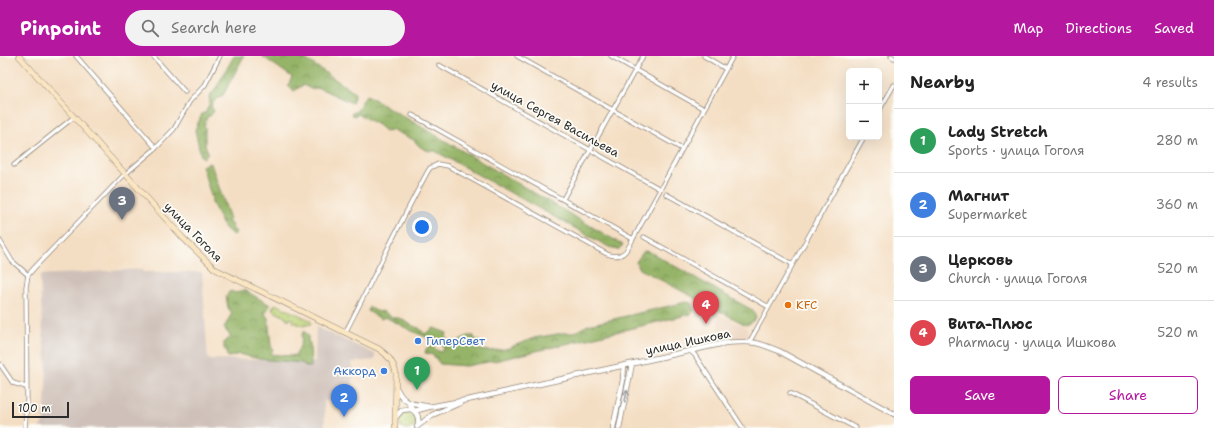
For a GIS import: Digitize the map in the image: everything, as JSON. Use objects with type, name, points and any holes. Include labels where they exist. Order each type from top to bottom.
[{"type":"main road","name":"улица Гоголя","points":[[19,56],[183,238],[215,269],[379,349],[389,357],[396,369],[397,389],[395,423]]},
{"type":"street","points":[[76,56],[156,148]]},
{"type":"street","points":[[153,56],[185,92]]},
{"type":"street","points":[[25,428],[26,287],[28,275],[125,174],[156,148],[174,129],[190,102],[205,85],[220,56]]},
{"type":"street","points":[[517,56],[682,149]]},
{"type":"street","points":[[610,56],[704,109]]},
{"type":"street","points":[[563,199],[643,56]]},
{"type":"street","points":[[704,56],[726,68]]},
{"type":"street","points":[[345,332],[377,272],[398,226],[428,171],[430,168],[438,164],[448,166],[613,256],[619,256],[625,253],[733,56]]},
{"type":"street","name":"улица Сергея Васильева","points":[[439,65],[660,189]]},
{"type":"street","points":[[882,106],[894,85]]},
{"type":"street","points":[[412,115],[633,239]]},
{"type":"street","points":[[14,165],[74,117]]},
{"type":"street","points":[[750,341],[862,140]]},
{"type":"street","points":[[666,194],[792,264]]},
{"type":"street","points":[[644,237],[769,307]]},
{"type":"street","points":[[0,241],[12,261],[28,275]]},
{"type":"street","name":"улица Ишкова","points":[[395,423],[402,410],[408,409],[414,411],[725,343],[750,341],[760,343],[778,351],[894,414]]},
{"type":"street","points":[[690,351],[694,354],[743,428]]},
{"type":"street","points":[[0,364],[13,383],[26,387]]},
{"type":"street","points":[[619,428],[632,364]]},
{"type":"street","points":[[613,428],[623,380],[624,365]]},
{"type":"street","points":[[397,389],[400,395],[409,403],[418,416],[417,427]]},
{"type":"street","points":[[790,393],[856,428]]},
{"type":"street","name":"улица Ишкова","points":[[417,427],[439,412],[472,399]]},
{"type":"street","points":[[409,403],[428,407]]},
{"type":"street","points":[[395,423],[398,428]]},
{"type":"shaded area","points":[[142,269],[143,272],[202,272],[208,359],[315,361],[316,327],[375,354],[375,360],[352,362],[353,400],[324,401],[325,428],[39,428],[44,422],[47,367],[42,325],[40,275]]},
{"type":"shaded area","points":[[717,314],[747,328],[748,337],[720,340]]},
{"type":"green space","points":[[234,56],[244,56],[223,95],[215,100],[211,106],[214,111],[207,117],[204,126],[205,145],[208,152],[204,158],[201,156],[195,130],[202,114],[206,112],[210,102],[209,96],[215,90]]},
{"type":"green space","points":[[262,56],[300,56],[355,93],[352,103],[319,88],[311,89],[303,85],[294,91],[288,86],[292,77]]},
{"type":"green space","points":[[366,95],[623,245],[618,250],[609,247],[435,151],[429,151],[423,148],[414,140],[393,130],[385,131],[378,125],[358,114],[354,116],[351,114],[356,112]]},
{"type":"green space","points":[[208,163],[211,164],[230,219],[228,221],[236,232],[234,235],[223,225],[212,203],[202,166]]},
{"type":"green space","points":[[644,251],[650,252],[752,310],[756,316],[751,323],[746,325],[640,269],[636,262]]},
{"type":"green space","points":[[244,290],[270,305],[265,314],[268,318],[271,346],[273,350],[271,352],[272,354],[289,356],[296,355],[301,344],[302,333],[305,332],[308,336],[308,342],[310,343],[311,367],[306,367],[302,363],[259,359],[239,354],[229,357],[227,356],[227,351],[224,349],[224,342],[231,337],[224,328],[232,313],[228,308],[226,296],[230,291],[236,293]]},
{"type":"green space","points":[[686,302],[691,303],[694,311],[691,314],[499,360],[466,366],[440,364],[433,355],[425,353],[426,349],[431,346],[440,352],[444,350],[442,344],[385,317],[381,319],[368,311],[369,307],[378,312],[382,311],[394,318],[399,318],[419,328],[425,334],[434,328],[447,333],[446,337],[448,342],[451,344],[468,336],[474,336],[474,338],[479,341],[475,349],[489,351],[506,349],[534,338],[563,333],[573,333],[588,325]]},
{"type":"green space","points":[[275,304],[310,320],[311,324],[303,326],[293,322],[290,318],[289,320],[285,318],[272,310]]},
{"type":"green space","points":[[407,411],[413,414],[416,420],[413,426],[407,429],[401,426],[398,420],[401,414]]},
{"type":"place","name":"Церковь","points":[[122,220]]},
{"type":"place","name":"KFC","points":[[788,305]]},
{"type":"place","name":"Вита-Плюс","points":[[706,324]]},
{"type":"place","name":"ГиперСвет","points":[[418,341]]},
{"type":"place","name":"Аккорд","points":[[384,371]]},
{"type":"place","name":"Lady Stretch","points":[[417,390]]},
{"type":"place","name":"Магнит","points":[[344,417]]}]
